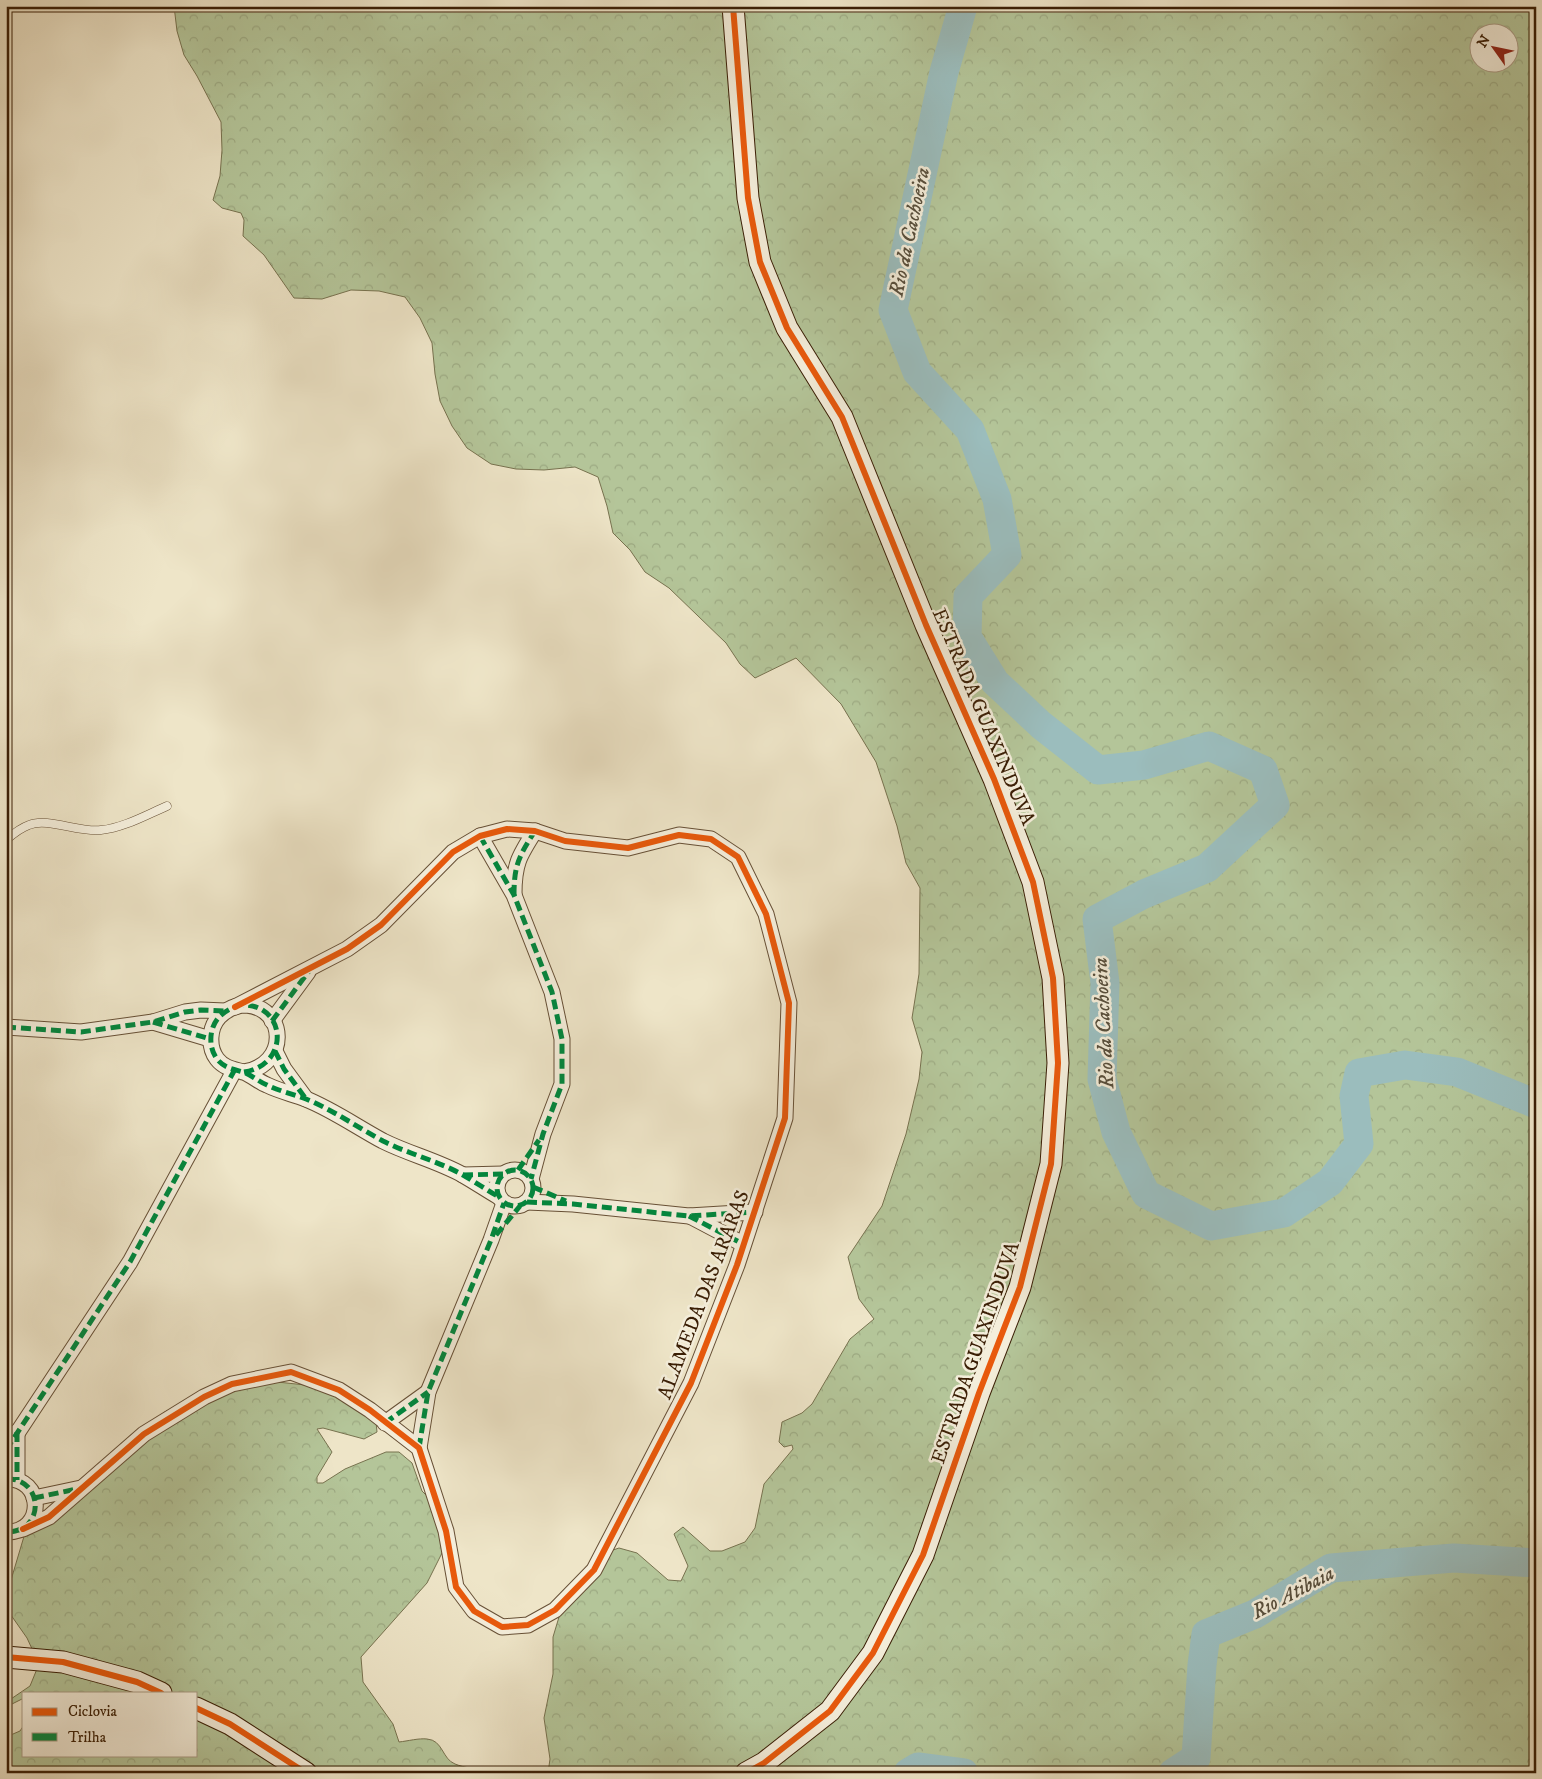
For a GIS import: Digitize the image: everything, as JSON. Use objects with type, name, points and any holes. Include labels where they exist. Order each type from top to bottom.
[{"type":"street","name":"ESTRADA GUAXINDUVA","points":[[732,6],[748,198],[760,262],[787,328],[842,417],[926,625],[994,779],[1033,882],[1052,978],[1058,1063],[1051,1164],[1020,1287],[979,1393],[923,1555],[873,1653],[830,1711],[764,1763],[746,1773]]},
{"type":"street","name":"ALAMEDA DAS ARARAS","points":[[230,1009],[347,949],[381,926],[453,852],[480,836],[507,829],[535,831],[566,841],[628,848],[679,835],[712,839],[738,857],[766,914],[789,1003],[785,1118],[755,1212],[691,1383],[594,1570],[555,1610],[528,1625],[502,1627],[474,1611],[456,1587],[446,1530],[419,1448]]},
{"type":"street","points":[[514,895],[514,873],[517,860],[535,831]]},
{"type":"street","points":[[480,836],[514,895],[552,992],[562,1039],[562,1084],[543,1134],[532,1183],[532,1195],[491,1240]]},
{"type":"street","points":[[272,1021],[311,969]]},
{"type":"street","points":[[8,1029],[81,1032],[153,1022],[185,1012],[230,1009],[245,1005],[256,1007],[272,1021],[276,1030],[277,1041],[275,1051],[270,1060],[263,1066],[254,1071],[239,1072]]},
{"type":"street","points":[[230,1009],[217,1019],[212,1028],[210,1038],[212,1049],[217,1059],[224,1066],[265,1085],[306,1099],[385,1142],[463,1175],[512,1206],[523,1204],[573,1204],[689,1216],[755,1212]]},
{"type":"street","points":[[153,1022],[210,1038]]},
{"type":"street","points":[[275,1051],[284,1069],[306,1099]]},
{"type":"street","points":[[6,1450],[130,1262],[239,1072]]},
{"type":"street","points":[[518,1170],[543,1134]]},
{"type":"street","points":[[6,1532],[23,1529],[50,1517],[144,1434],[204,1398],[232,1384],[291,1372],[339,1390],[370,1410],[419,1448],[428,1392],[491,1240],[502,1200],[497,1189],[498,1181],[503,1174],[510,1170],[518,1170],[526,1173],[532,1183],[573,1204]]},
{"type":"street","points":[[463,1175],[503,1174]]},
{"type":"street","points":[[689,1216],[743,1244]]},
{"type":"street","points":[[386,1422],[428,1392]]},
{"type":"street","points":[[17,1432],[12,1480],[31,1490],[36,1506],[30,1522],[23,1529]]},
{"type":"street","points":[[34,1498],[82,1488]]},
{"type":"street","points":[[6,1657],[63,1662],[137,1682],[159,1692]]},
{"type":"street","points":[[198,1709],[230,1724],[306,1773]]},
{"type":"lane","points":[[6,840],[19,829],[40,822],[86,830],[110,829],[167,806]]},
{"type":"green space","points":[[174,6],[1536,6],[1536,1773],[548,1773],[550,1759],[544,1718],[553,1674],[553,1637],[562,1607],[604,1553],[619,1548],[637,1553],[668,1580],[681,1581],[688,1566],[674,1534],[683,1527],[710,1551],[722,1551],[745,1542],[755,1528],[764,1484],[793,1449],[792,1445],[784,1447],[779,1442],[782,1422],[802,1413],[812,1404],[850,1339],[874,1319],[859,1299],[848,1257],[882,1206],[906,1134],[919,1079],[922,1052],[912,1018],[919,974],[920,888],[906,863],[897,826],[876,762],[841,704],[796,658],[755,678],[740,664],[726,643],[669,588],[645,572],[630,550],[613,533],[598,477],[575,467],[544,470],[516,469],[491,464],[467,448],[452,426],[440,401],[432,343],[420,318],[405,297],[379,291],[351,290],[322,299],[294,298],[264,255],[243,236],[244,220],[241,213],[222,208],[213,200],[220,176],[222,150],[221,122],[184,55],[177,31]]},
{"type":"green space","points":[[268,1381],[324,1387],[376,1422],[377,1432],[364,1439],[323,1428],[317,1429],[332,1452],[317,1477],[317,1483],[323,1483],[345,1469],[386,1452],[399,1452],[412,1463],[422,1491],[441,1510],[443,1551],[427,1583],[361,1657],[363,1682],[393,1724],[399,1742],[421,1739],[432,1740],[451,1762],[486,1773],[6,1773],[6,1737],[20,1731],[22,1728],[22,1756],[198,1756],[198,1692],[22,1692],[22,1699],[6,1707],[8,1701],[30,1686],[39,1664],[27,1638],[6,1608],[6,1587],[11,1580],[25,1533],[121,1455],[163,1413],[189,1399]]},
{"type":"waterway","name":"Rio da Cachoeira","points":[[963,6],[944,72],[893,310],[917,372],[970,430],[997,499],[1007,555],[968,596],[967,637],[995,682],[1041,725],[1098,770],[1144,765],[1209,746],[1263,770],[1275,805],[1207,868],[1144,894],[1097,919],[1105,983],[1102,1079],[1116,1132],[1146,1194],[1211,1226],[1284,1213],[1330,1182],[1359,1144],[1354,1096],[1359,1073],[1405,1065],[1457,1072],[1536,1104]]},
{"type":"waterway","name":"Rio Atibaia","points":[[1173,1773],[1196,1758],[1206,1634],[1255,1614],[1331,1568],[1454,1558],[1536,1563]]},
{"type":"waterway","name":"Rio Atibaia","points":[[908,1773],[918,1767],[964,1773]]},
{"type":"marked path","points":[[514,895],[518,861],[535,831]]},
{"type":"marked path","points":[[480,836],[514,895],[552,992],[562,1039],[562,1084],[543,1134],[531,1179]]},
{"type":"marked path","points":[[272,1021],[309,971]]},
{"type":"marked path","points":[[244,1072],[259,1067],[269,1059],[275,1049],[277,1037],[275,1026],[269,1016],[260,1008],[246,1005],[235,1007],[225,1012],[219,1017],[213,1027],[212,1049],[217,1059],[223,1064],[229,1068],[246,1073],[272,1087],[316,1103],[383,1141],[453,1170],[499,1197]]},
{"type":"marked path","points":[[6,1027],[81,1032],[153,1022],[185,1012],[201,1010],[225,1011]]},
{"type":"marked path","points":[[153,1022],[210,1039]]},
{"type":"marked path","points":[[275,1051],[284,1069],[306,1099]]},
{"type":"marked path","points":[[6,1450],[130,1262],[234,1071]]},
{"type":"marked path","points":[[518,1170],[539,1140]]},
{"type":"marked path","points":[[515,1170],[522,1171],[528,1175],[532,1181],[533,1188],[532,1195],[528,1201],[522,1205],[515,1206],[508,1205],[502,1201],[498,1195],[497,1188],[498,1181],[502,1175],[508,1171],[515,1170]]},
{"type":"marked path","points":[[463,1175],[503,1174]]},
{"type":"marked path","points":[[533,1187],[566,1201]]},
{"type":"marked path","points":[[527,1202],[573,1204],[689,1216],[755,1212]]},
{"type":"marked path","points":[[419,1448],[428,1392],[491,1240],[504,1203]]},
{"type":"marked path","points":[[496,1235],[520,1206]]},
{"type":"marked path","points":[[689,1216],[743,1244]]},
{"type":"marked path","points":[[385,1423],[428,1392]]},
{"type":"marked path","points":[[17,1432],[17,1480]]},
{"type":"marked path","points":[[6,1479],[19,1481],[28,1487],[33,1495],[35,1505],[34,1515],[28,1524],[19,1530],[6,1532]]},
{"type":"marked path","points":[[34,1498],[77,1489]]},
{"type":"cycle path","points":[[733,6],[748,198],[760,262],[787,328],[842,417],[926,625],[994,779],[1033,882],[1053,978],[1058,1063],[1051,1164],[1020,1287],[979,1393],[923,1555],[873,1653],[830,1711],[764,1763],[746,1773]]},
{"type":"cycle path","points":[[23,1529],[49,1517],[144,1434],[204,1397],[232,1384],[291,1372],[339,1390],[370,1410],[419,1448],[446,1531],[456,1587],[474,1611],[502,1627],[528,1625],[555,1610],[594,1570],[691,1383],[737,1265],[785,1118],[789,1003],[766,914],[738,857],[711,839],[679,835],[628,848],[565,841],[535,831],[507,829],[480,836],[453,852],[381,925],[347,949],[235,1007]]},
{"type":"cycle path","points":[[6,1657],[63,1662],[137,1682],[159,1692]]},
{"type":"cycle path","points":[[198,1709],[230,1724],[306,1773]]}]
